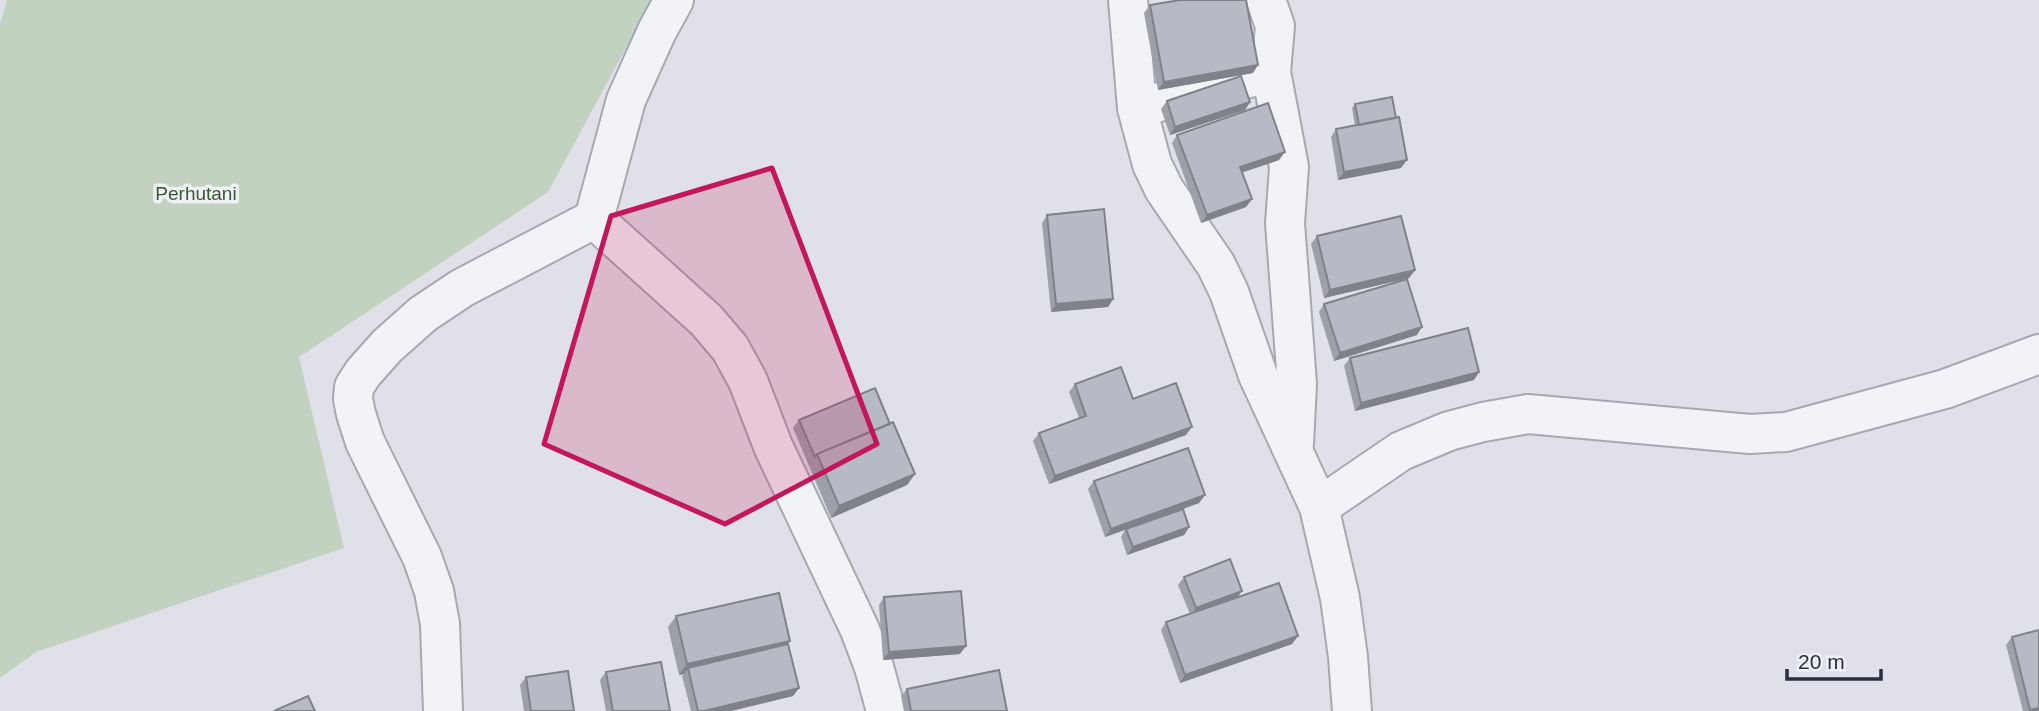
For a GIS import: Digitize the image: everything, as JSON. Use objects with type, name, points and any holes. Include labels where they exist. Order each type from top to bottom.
[{"type":"street","points":[[443,711],[440,624],[434,591],[422,557],[365,442],[353,399],[355,387],[363,373],[387,345],[422,314],[462,288],[594,219],[626,100],[674,0]]},
{"type":"street","points":[[1128,0],[1137,108],[1152,164],[1164,189],[1216,265],[1229,292],[1258,375],[1319,507],[1340,598],[1352,711]]},
{"type":"street","points":[[1266,0],[1275,26],[1271,72],[1289,167],[1285,223],[1297,384],[1294,450]]},
{"type":"street","points":[[1137,108],[1271,72]]},
{"type":"street","points":[[594,219],[706,320],[730,348],[748,382],[773,446],[860,630],[886,711]]},
{"type":"street","points":[[1319,507],[1401,451],[1449,431],[1483,422],[1528,414],[1750,434],[1786,432],[1945,389],[2039,354]]},
{"type":"highlighted area","points":[[772,168],[877,444],[725,524],[544,444],[611,216]]},
{"type":"green space","name":"Perhutani","points":[[7,0],[652,0],[548,192],[299,357],[344,548],[36,652],[0,678],[0,24]]},
{"type":"building","points":[[1180,0],[1246,0],[1258,65],[1164,82],[1150,5]]},
{"type":"building","points":[[1241,76],[1250,102],[1175,127],[1167,101]]},
{"type":"building","points":[[1392,97],[1396,118],[1359,125],[1355,104]]},
{"type":"building","points":[[1268,103],[1285,152],[1240,167],[1252,199],[1207,215],[1177,135]]},
{"type":"building","points":[[1399,117],[1407,160],[1344,172],[1336,129]]},
{"type":"building","points":[[1104,209],[1113,299],[1056,304],[1047,215]]},
{"type":"building","points":[[1401,216],[1415,270],[1330,290],[1317,236]]},
{"type":"building","points":[[1407,279],[1422,327],[1340,353],[1324,304]]},
{"type":"building","points":[[1468,328],[1479,372],[1361,403],[1350,358]]},
{"type":"building","points":[[1121,367],[1133,399],[1176,383],[1192,427],[1055,476],[1039,433],[1086,416],[1075,384]]},
{"type":"building","points":[[875,388],[890,424],[815,457],[799,420]]},
{"type":"building","points":[[893,422],[915,474],[839,506],[817,454]]},
{"type":"building","points":[[1188,448],[1205,495],[1111,529],[1094,481]]},
{"type":"building","points":[[1183,509],[1189,527],[1133,547],[1126,529]]},
{"type":"building","points":[[1230,559],[1242,591],[1196,608],[1184,577]]},
{"type":"building","points":[[1279,583],[1298,636],[1185,675],[1166,622]]},
{"type":"building","points":[[961,591],[966,646],[889,652],[884,597]]},
{"type":"building","points":[[779,593],[790,641],[687,664],[676,616]]},
{"type":"building","points":[[2039,630],[2039,708],[2030,710],[2012,637]]},
{"type":"building","points":[[788,644],[799,688],[698,711],[688,668]]},
{"type":"building","points":[[661,662],[670,711],[613,711],[606,672]]},
{"type":"building","points":[[999,670],[1007,711],[911,711],[907,689]]},
{"type":"building","points":[[568,671],[574,711],[531,711],[526,677]]},
{"type":"building","points":[[308,696],[315,711],[274,711]]}]
